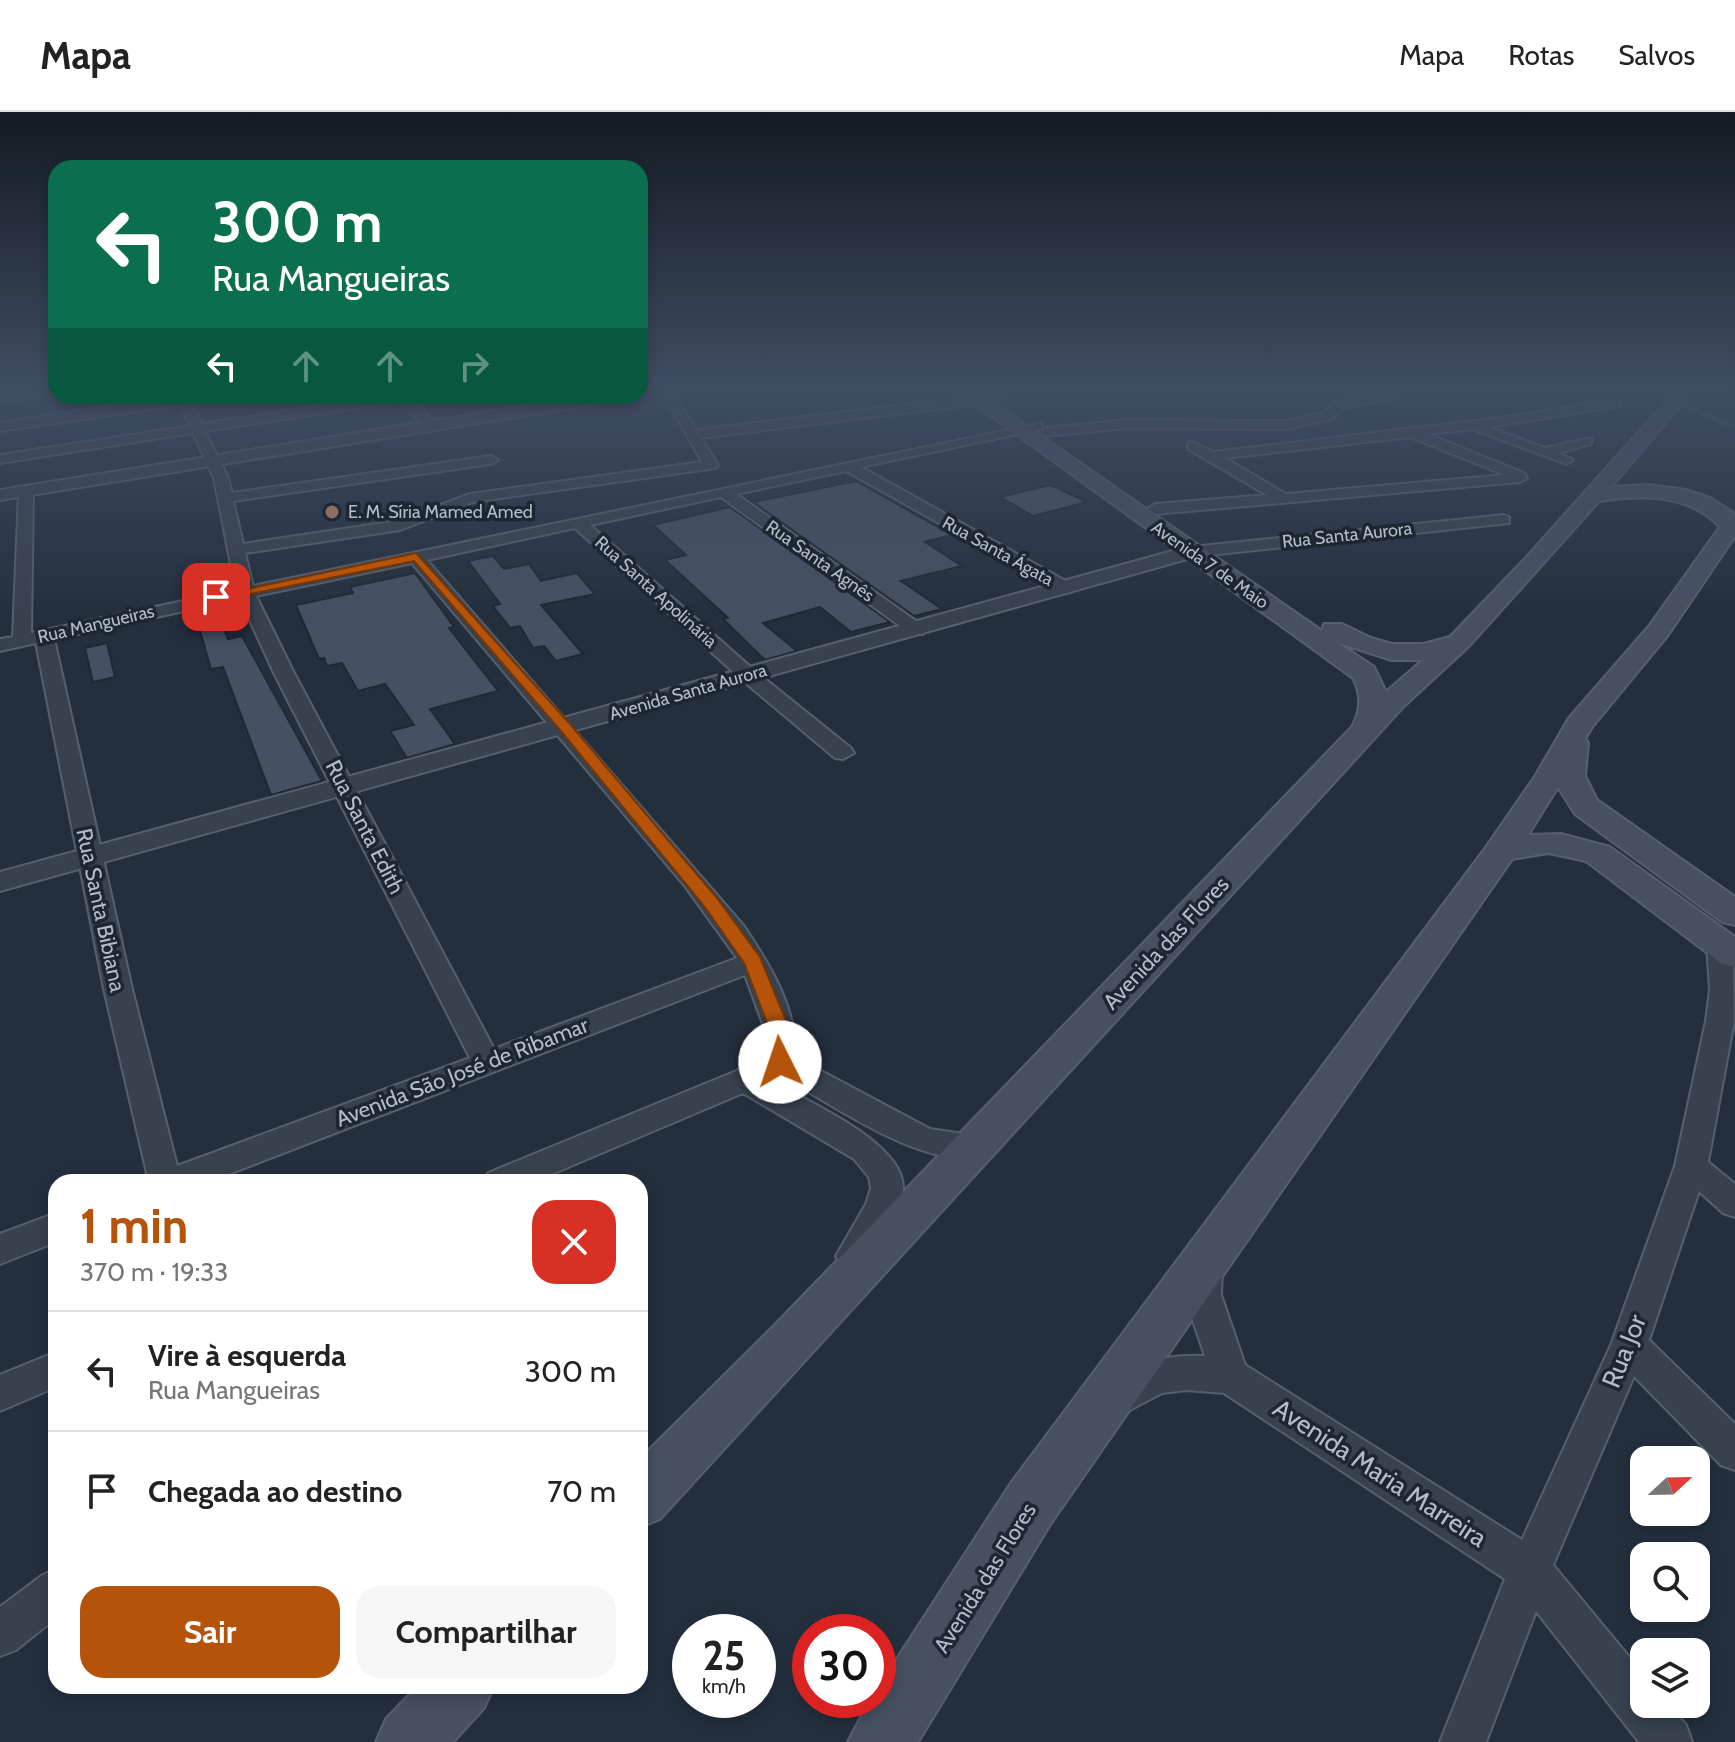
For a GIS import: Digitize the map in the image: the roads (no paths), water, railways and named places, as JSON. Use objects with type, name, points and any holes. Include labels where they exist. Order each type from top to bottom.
[{"type":"main road","name":"Avenida 7 de Maio","points":[[1080,462],[1364,673],[1377,701],[1360,739]]},
{"type":"main road","name":"Avenida 7 de Maio","points":[[1084,462],[1155,509],[1201,550],[1361,645],[1394,653],[1423,653],[1460,641]]},
{"type":"main road","name":"Avenida das Flores","points":[[648,1491],[793,1341],[1394,700],[1460,641],[1622,462]]},
{"type":"main road","points":[[1593,496],[1631,491],[1666,493],[1713,507],[1733,523]]},
{"type":"main road","name":"Avenida das Flores","points":[[881,1742],[1031,1503],[1500,852],[1549,778],[1579,724],[1659,630],[1733,523]]},
{"type":"main road","points":[[1579,724],[1566,773],[1586,807],[1730,938]]},
{"type":"main road","points":[[1500,852],[1528,843],[1551,842],[1598,854],[1730,938]]},
{"type":"main road","points":[[409,1742],[454,1694]]},
{"type":"street","points":[[0,495],[202,462]]},
{"type":"street","name":"Rua Santa Edith","points":[[216,462],[245,591],[284,673],[487,1063]]},
{"type":"street","points":[[225,498],[477,462]]},
{"type":"street","points":[[235,550],[390,527],[470,498],[711,465],[709,462]]},
{"type":"street","name":"Rua Mangueiras","points":[[0,645],[868,462]]},
{"type":"street","points":[[1221,462],[1281,497]]},
{"type":"street","points":[[1155,509],[1520,478],[1485,462]]},
{"type":"street","points":[[1231,468],[1286,463]]},
{"type":"street","name":"Rua Santa Ágata","points":[[848,466],[1065,588]]},
{"type":"street","name":"Rua Santa Bibiana","points":[[26,491],[33,638],[89,857],[163,1174]]},
{"type":"street","name":"Rua Santa Agnês","points":[[723,492],[917,630]]},
{"type":"street","name":"Rua Santa Aurora","points":[[1201,550],[1504,520]]},
{"type":"street","name":"Rua Santa Apolinária","points":[[579,523],[748,675],[843,753]]},
{"type":"street","name":"Avenida Santa Aurora","points":[[0,882],[1201,550]]},
{"type":"street","points":[[416,557],[565,727],[711,902],[753,962],[779,1028],[783,1045],[780,1062]]},
{"type":"street","name":"Rua Jor","points":[[1463,1742],[1530,1570],[1629,1345],[1691,1166],[1720,1021],[1730,938]]},
{"type":"street","name":"Avenida São José de Ribamar","points":[[193,1174],[753,962]]},
{"type":"street","points":[[780,1062],[925,1141],[973,1146]]},
{"type":"street","points":[[519,1174],[745,1080],[780,1062]]},
{"type":"street","points":[[745,1080],[865,1150],[881,1167],[887,1189],[855,1253],[793,1341]]},
{"type":"street","points":[[1691,1166],[1735,1203]]},
{"type":"street","points":[[0,1249],[48,1230]]},
{"type":"street","points":[[1206,1261],[1203,1295],[1230,1376]]},
{"type":"street","points":[[1629,1345],[1735,1451]]},
{"type":"street","name":"Avenida Maria Marreira","points":[[1097,1414],[1147,1379],[1177,1371],[1230,1376],[1530,1570],[1669,1742]]},
{"type":"street","points":[[0,1393],[48,1372]]},
{"type":"street","points":[[0,1634],[48,1597]]},
{"type":"place","name":"E. M. Síria Mamed Amed","points":[[332,512]]}]
